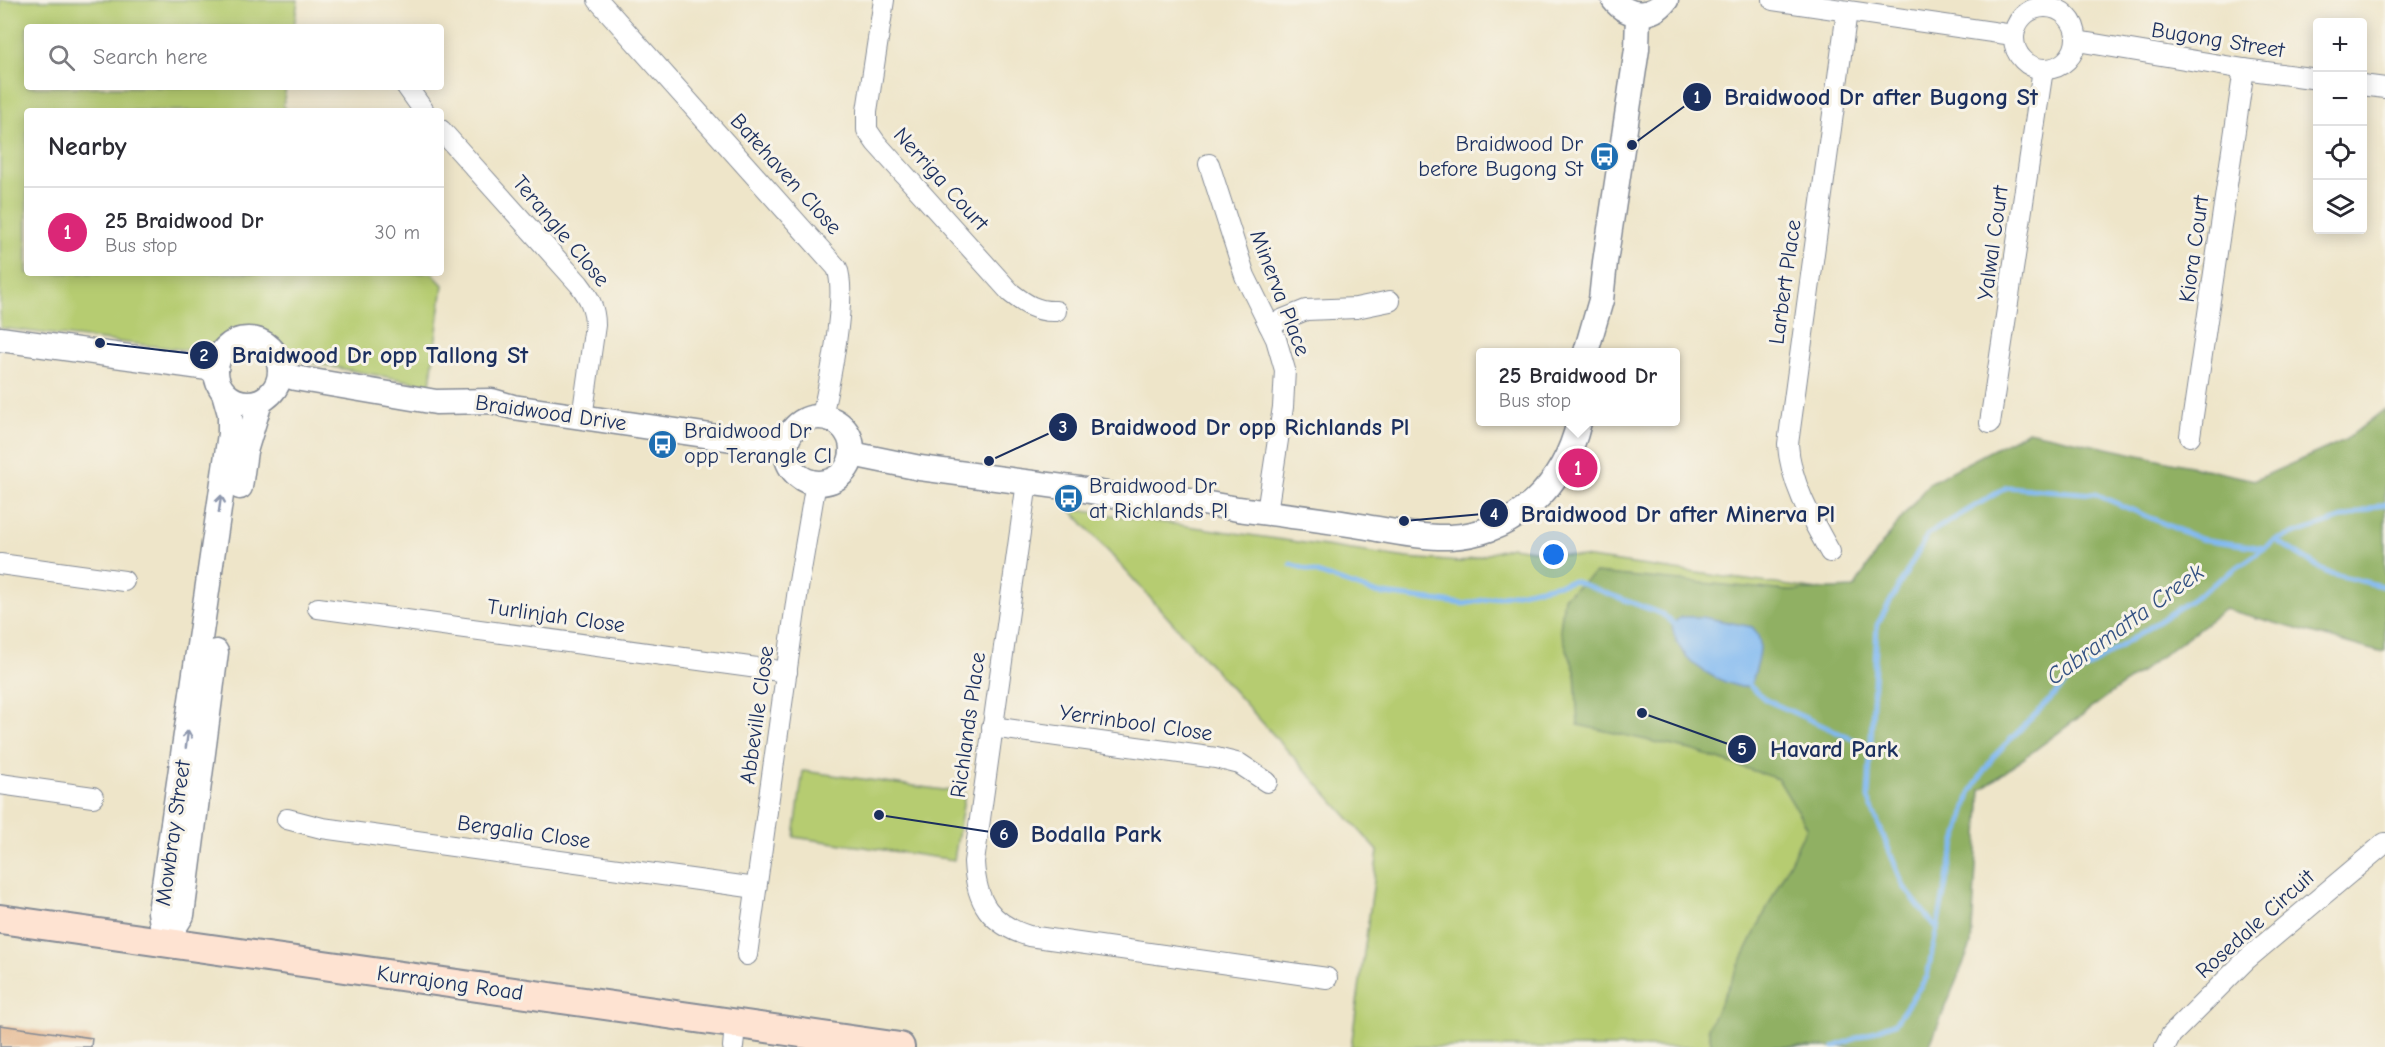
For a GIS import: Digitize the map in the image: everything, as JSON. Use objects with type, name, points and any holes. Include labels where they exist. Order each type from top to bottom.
[{"type":"main road","name":"Kurrajong Road","points":[[0,919],[165,942],[734,1036],[900,1047]]},
{"type":"street","name":"Batehaven Close","points":[[598,0],[837,268],[841,281],[840,302],[822,416]]},
{"type":"street","name":"Nerriga Court","points":[[884,0],[867,111],[867,130],[876,143],[1011,293],[1022,302],[1039,310],[1056,311]]},
{"type":"street","points":[[1614,0],[1622,8],[1638,14],[1657,9],[1666,0]]},
{"type":"street","points":[[1773,0],[2013,35]]},
{"type":"street","points":[[2050,3],[2068,16],[2075,28],[2077,40],[2073,52],[2066,61],[2056,67],[2043,69],[2027,64],[2020,57],[2013,35],[2018,20],[2031,9],[2050,3]]},
{"type":"street","name":"Larbert Place","points":[[1830,552],[1791,470],[1788,444],[1847,11]]},
{"type":"street","points":[[1587,348],[1601,300],[1606,250],[1637,49],[1638,14]]},
{"type":"street","name":"Bugong Street","points":[[2077,40],[2244,69],[2313,78]]},
{"type":"street","name":"Yalwal Court","points":[[1990,423],[2043,69]]},
{"type":"street","name":"Kiora Court","points":[[2190,436],[2244,69]]},
{"type":"street","points":[[2367,86],[2385,88]]},
{"type":"street","points":[[409,90],[422,108]]},
{"type":"street","name":"Terangle Close","points":[[444,133],[590,299],[595,325],[582,418]]},
{"type":"street","name":"Minerva Place","points":[[1209,164],[1245,276],[1283,360],[1285,380],[1283,407],[1267,512]]},
{"type":"street","points":[[1269,325],[1306,310],[1356,308],[1390,301]]},
{"type":"street","points":[[0,339],[215,369]]},
{"type":"street","points":[[256,339],[274,351],[280,362],[281,373],[274,391],[260,402],[240,403],[224,393],[216,378],[215,369],[224,348],[233,342],[256,339]]},
{"type":"street","name":"Braidwood Drive","points":[[281,373],[295,378],[427,401],[492,401],[513,407],[582,418],[786,445]]},
{"type":"street","name":"Mowbray Street","points":[[165,942],[160,912],[230,434],[230,414],[224,393]]},
{"type":"street","name":"Mowbray Street","points":[[165,942],[182,915],[216,649],[245,451],[260,402]]},
{"type":"street","points":[[822,416],[832,419],[848,433],[852,444],[852,454],[844,472],[836,478],[816,482],[806,480],[790,466],[786,445],[795,427],[812,417],[822,416]]},
{"type":"street","points":[[852,454],[929,469],[1152,502],[1191,501],[1433,537],[1450,537],[1481,531],[1515,516],[1546,490],[1569,456],[1578,426]]},
{"type":"street","name":"Abbeville Close","points":[[747,955],[816,482]]},
{"type":"street","name":"Richlands Place","points":[[1027,482],[974,862],[979,896],[988,911],[999,922],[1016,932],[1029,936],[1327,978]]},
{"type":"street","points":[[0,564],[124,581]]},
{"type":"street","name":"Turlinjah Close","points":[[318,608],[787,672]]},
{"type":"street","name":"Yerrinbool Close","points":[[992,727],[1216,758],[1240,764],[1267,782]]},
{"type":"street","points":[[0,784],[93,797]]},
{"type":"street","name":"Bergalia Close","points":[[287,819],[333,829],[756,888]]},
{"type":"street","name":"Rosedale Circuit","points":[[2165,1047],[2172,1035],[2247,959],[2385,843]]},
{"type":"green space","points":[[0,0],[298,0],[294,24],[24,24],[24,90],[286,90],[285,108],[24,108],[24,276],[435,276],[443,285],[430,385],[295,360],[278,340],[254,328],[229,332],[203,352],[0,328]]},
{"type":"green space","points":[[2385,409],[2385,651],[2379,652],[2225,609],[1981,790],[1971,945],[1929,1047],[1712,1047],[1708,1028],[1807,827],[1778,779],[1691,750],[1578,725],[1575,671],[1560,630],[1564,597],[1595,573],[1789,591],[1854,588],[1882,544],[1929,483],[2028,431],[2255,480],[2345,440]]},
{"type":"green space","points":[[2029,440],[2211,470],[2296,521],[1948,793],[1811,1047],[1351,1047],[1378,851],[1070,509],[1407,558],[1461,562],[1511,547],[1861,596]]},
{"type":"green space","points":[[803,771],[965,793],[954,860],[794,837]]},
{"type":"water","points":[[1681,617],[1702,617],[1752,627],[1759,639],[1760,653],[1752,682],[1746,687],[1728,683],[1706,672],[1687,657],[1675,636],[1672,624]]},
{"type":"building","points":[[0,1025],[92,1038],[91,1047],[0,1047]]},
{"type":"waterway","points":[[1937,929],[1904,887],[1868,798],[1877,625],[1928,534],[2007,487],[2095,494],[2200,539],[2264,548]]},
{"type":"waterway","name":"Cabramatta Creek","points":[[1834,1047],[1895,1023],[1927,977],[1951,859],[1970,793],[1993,757],[2069,680],[2188,602],[2276,540],[2385,504]]},
{"type":"waterway","points":[[2276,540],[2326,572],[2385,587]]},
{"type":"waterway","points":[[1291,564],[1376,593],[1464,604],[1574,581],[1662,614],[1679,628]]},
{"type":"waterway","points":[[1744,681],[1766,700],[1872,748]]},
{"type":"place","name":"Braidwood Dr after Bugong St","points":[[1632,145]]},
{"type":"place","name":"Braidwood Dr before Bugong St","points":[[1604,157]]},
{"type":"place","name":"Braidwood Dr opp Tallong St","points":[[100,343]]},
{"type":"place","name":"Braidwood Dr opp Terangle Cl","points":[[663,444]]},
{"type":"place","name":"Braidwood Dr opp Richlands Pl","points":[[989,461]]},
{"type":"place","name":"25 Braidwood Dr","points":[[1578,468]]},
{"type":"place","name":"Braidwood Dr at Richlands Pl","points":[[1068,499]]},
{"type":"place","name":"Braidwood Dr after Minerva Pl","points":[[1404,521]]},
{"type":"place","name":"Havard Park","points":[[1642,713]]},
{"type":"place","name":"Bodalla Park","points":[[879,815]]}]
